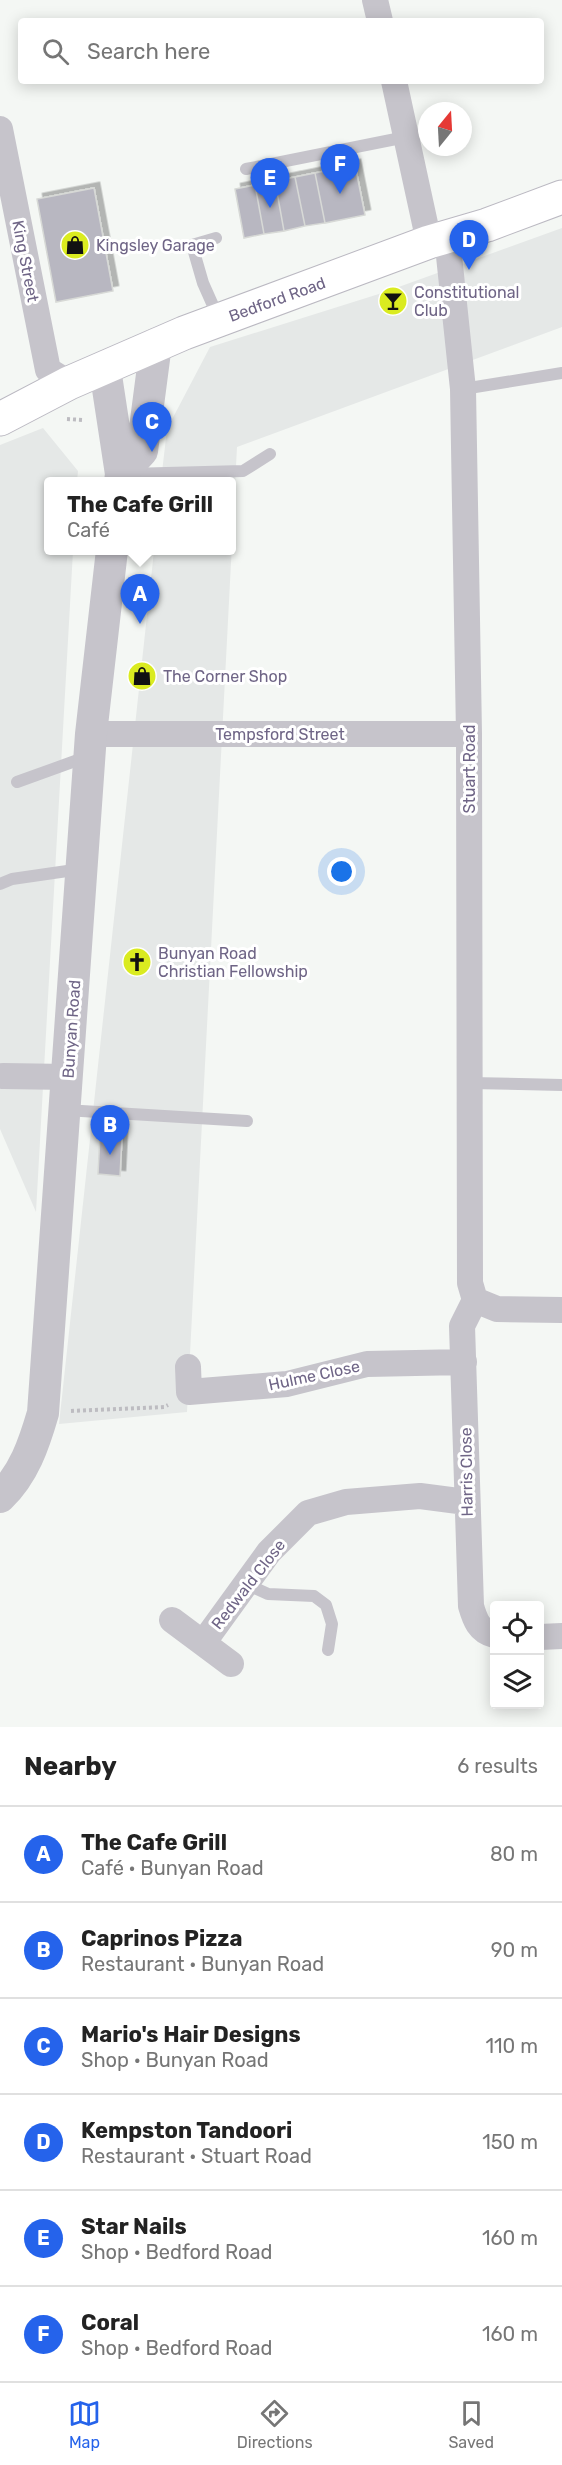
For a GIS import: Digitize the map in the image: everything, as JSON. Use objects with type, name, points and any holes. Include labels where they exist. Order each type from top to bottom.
[{"type":"main road","name":"Bedford Road","points":[[0,419],[69,383],[105,369],[156,344],[438,239],[487,225],[562,197]]},
{"type":"street","points":[[375,0],[379,18]]},
{"type":"street","name":"Stuart Road","points":[[395,84],[406,137],[438,239],[463,389],[469,735],[470,1283],[475,1300]]},
{"type":"street","name":"King Street","points":[[0,129],[48,369],[69,383]]},
{"type":"street","points":[[122,477],[141,451],[156,344]]},
{"type":"street","points":[[105,369],[121,477]]},
{"type":"street","name":"Bunyan Road","points":[[0,1497],[10,1487],[32,1451],[43,1413],[90,745],[111,555]]},
{"type":"street","name":"Tempsford Street","points":[[90,745],[469,735]]},
{"type":"street","points":[[1,1075],[68,1077]]},
{"type":"street","points":[[475,1300],[497,1309],[562,1310]]},
{"type":"street","name":"Harris Close","points":[[475,1300],[462,1326],[466,1502],[471,1606],[476,1623],[490,1634]]},
{"type":"street","name":"Hulme Close","points":[[189,1380],[286,1384],[368,1364],[464,1362]]},
{"type":"street","name":"Redwald Close","points":[[203,1642],[269,1552],[308,1513],[346,1502],[420,1496],[466,1502]]},
{"type":"street","name":"Redwald Close","points":[[172,1620],[231,1664]]},
{"type":"street","points":[[544,1637],[562,1636]]},
{"type":"lane","points":[[246,169],[406,137]]},
{"type":"lane","points":[[216,238],[192,245],[203,283],[219,320]]},
{"type":"lane","points":[[463,389],[562,374]]},
{"type":"lane","points":[[138,477],[243,471],[270,454]]},
{"type":"lane","points":[[17,782],[90,745]]},
{"type":"lane","points":[[0,884],[12,879],[82,868]]},
{"type":"lane","points":[[470,1083],[562,1085]]},
{"type":"lane","points":[[65,1110],[247,1121]]},
{"type":"lane","points":[[246,1584],[268,1594],[314,1596],[326,1605],[332,1624],[328,1650]]},
{"type":"path","points":[[43,1413],[164,1407],[189,1380]]},
{"type":"shaded area","points":[[562,228],[562,327],[237,447],[235,477],[161,477],[167,429],[210,347],[382,293]]},
{"type":"shaded area","points":[[43,428],[78,471],[77,477],[44,477],[44,555],[73,555],[36,1212],[0,1129],[0,445]]},
{"type":"shaded area","points":[[154,555],[231,555],[187,1412],[59,1424]]},
{"type":"building","points":[[355,165],[365,215],[325,223],[315,173]]},
{"type":"building","points":[[315,173],[325,223],[305,226],[295,177]]},
{"type":"building","points":[[295,177],[305,226],[284,231],[275,181]]},
{"type":"building","points":[[275,181],[284,231],[264,234],[255,185]]},
{"type":"building","points":[[255,185],[264,234],[244,238],[235,189]]},
{"type":"building","name":"Kingsley Garage","points":[[94,188],[113,291],[56,302],[37,199]]},
{"type":"building","points":[[100,1135],[122,1137],[120,1176],[98,1174]]},
{"type":"place","name":"Coral","points":[[340,194]]},
{"type":"place","name":"Star Nails","points":[[270,208]]},
{"type":"place","name":"Kingsley Garage","points":[[75,245]]},
{"type":"place","name":"Kempston Tandoori","points":[[469,270]]},
{"type":"place","name":"Constitutional Club","points":[[393,301]]},
{"type":"place","name":"Mario's Hair Designs","points":[[152,452]]},
{"type":"place","name":"The Cafe Grill","points":[[140,624]]},
{"type":"place","name":"The Corner Shop","points":[[142,676]]},
{"type":"place","name":"Bunyan Road Christian Fellowship","points":[[137,962]]},
{"type":"place","name":"Caprinos Pizza","points":[[110,1155]]}]
